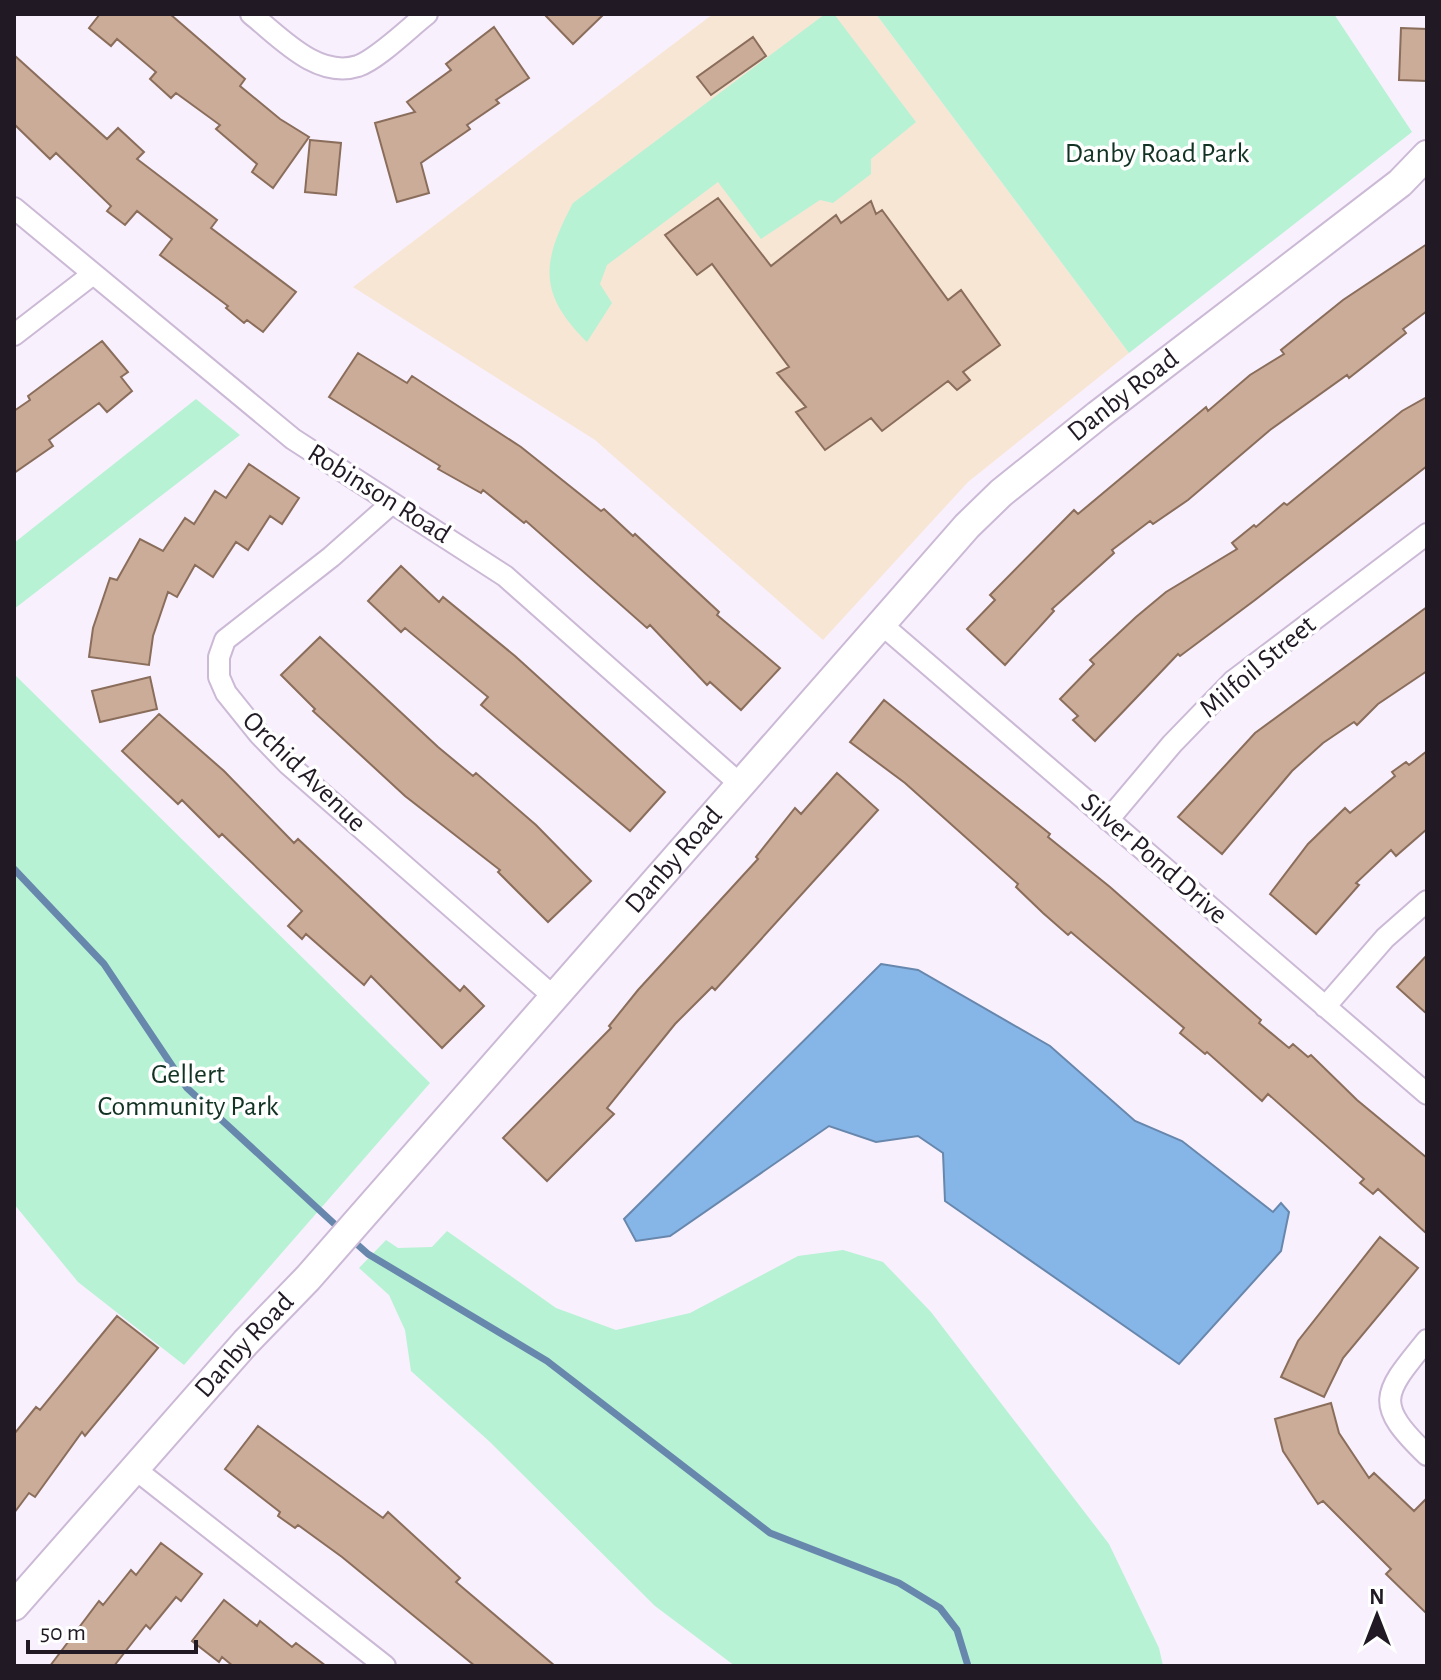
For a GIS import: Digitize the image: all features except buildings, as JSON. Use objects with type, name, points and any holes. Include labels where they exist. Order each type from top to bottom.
[{"type":"street","points":[[251,14],[308,59],[330,67],[358,66],[427,14]]},
{"type":"street","name":"Danby Road","points":[[14,1606],[308,1278],[880,623],[1001,493],[1400,183],[1427,155]]},
{"type":"street","name":"Danby Road","points":[[1400,183],[1427,168]]},
{"type":"street","name":"Robinson Road","points":[[14,208],[293,439],[505,576],[741,785]]},
{"type":"street","points":[[14,335],[93,274]]},
{"type":"street","name":"Orchid Avenue","points":[[392,503],[331,557],[225,640],[219,657],[219,677],[242,713],[288,764],[553,996]]},
{"type":"street","name":"Milfoil Street","points":[[1108,820],[1172,744],[1233,681],[1427,534]]},
{"type":"street","name":"Silver Pond Drive","points":[[880,623],[1427,1094]]},
{"type":"street","points":[[1325,1007],[1385,938],[1427,901]]},
{"type":"street","points":[[1427,1340],[1395,1380],[1390,1408],[1394,1421],[1427,1455]]},
{"type":"street","points":[[135,1469],[385,1666]]},
{"type":"shaded area","points":[[713,14],[876,14],[1129,353],[968,482],[823,640],[595,440],[353,287]]},
{"type":"green space","points":[[825,14],[834,14],[916,122],[871,159],[871,174],[833,203],[820,200],[761,239],[718,182],[607,265],[600,284],[612,303],[587,342],[559,308],[552,292],[550,276],[555,242],[573,203]]},
{"type":"green space","name":"Danby Road Park","points":[[876,14],[1334,14],[1412,132],[1129,353]]},
{"type":"green space","points":[[196,399],[240,435],[14,609],[14,543]]},
{"type":"green space","name":"Gellert Community Park","points":[[14,674],[430,1083],[184,1365],[78,1282],[14,1204]]},
{"type":"green space","points":[[447,1231],[556,1308],[616,1330],[690,1313],[798,1256],[843,1250],[883,1262],[931,1312],[1109,1544],[1159,1648],[1163,1666],[735,1666],[655,1606],[490,1442],[411,1371],[405,1330],[389,1295],[359,1268],[386,1240],[398,1248],[432,1247]]},
{"type":"water","points":[[881,964],[918,970],[1050,1046],[1135,1121],[1182,1141],[1273,1212],[1281,1203],[1289,1212],[1281,1251],[1179,1364],[945,1201],[943,1153],[918,1136],[876,1142],[829,1126],[670,1236],[636,1241],[624,1219]]},
{"type":"waterway","points":[[14,869],[104,964],[187,1088],[341,1230]]},
{"type":"waterway","points":[[350,1238],[368,1254],[547,1361],[770,1533],[899,1583],[940,1608],[957,1630],[968,1666]]}]
